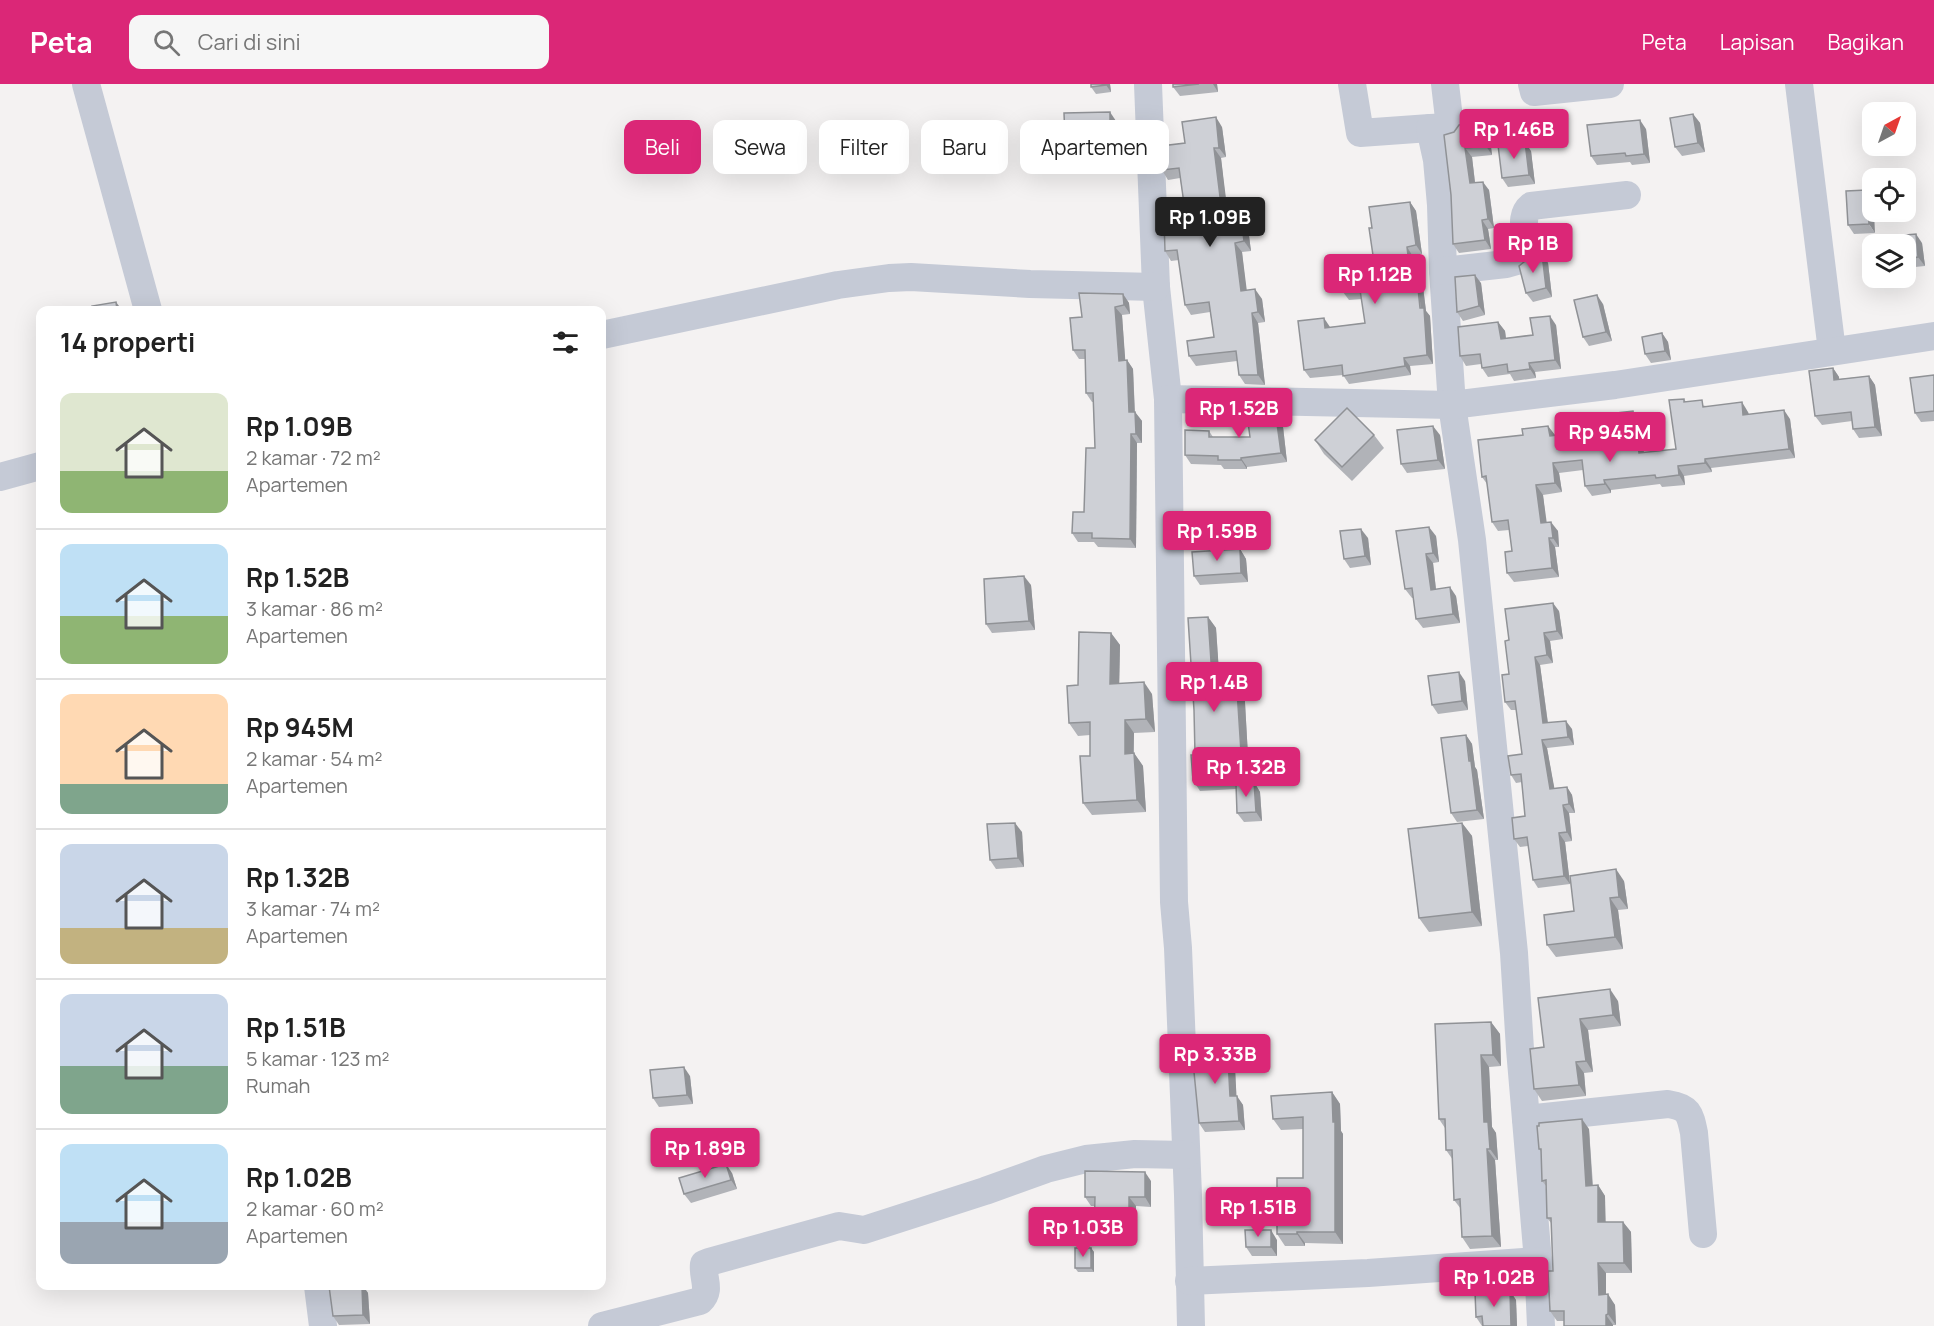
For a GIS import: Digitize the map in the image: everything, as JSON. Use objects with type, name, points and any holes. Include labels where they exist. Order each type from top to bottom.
[{"type":"street","points":[[86,84],[147,306]]},
{"type":"street","points":[[1148,84],[1156,287],[1168,399],[1174,902],[1178,948],[1191,1326]]},
{"type":"street","points":[[1352,84],[1360,134],[1450,127],[1445,84]]},
{"type":"street","points":[[1533,84],[1534,92],[1610,84]]},
{"type":"street","points":[[1799,84],[1832,351]]},
{"type":"street","points":[[1430,128],[1437,160],[1441,205],[1452,405],[1472,540],[1514,953],[1541,1326]]},
{"type":"street","points":[[1443,271],[1506,264],[1520,260],[1524,254],[1524,215],[1531,206],[1628,195]]},
{"type":"street","points":[[606,334],[838,285],[889,278],[1156,287]]},
{"type":"street","points":[[1168,399],[1452,405],[1615,385],[1934,336]]},
{"type":"street","points":[[0,477],[36,467]]},
{"type":"street","points":[[1526,1119],[1668,1104],[1685,1109],[1691,1118],[1694,1133],[1703,1234]]},
{"type":"street","points":[[602,1326],[700,1301],[705,1297],[707,1289],[703,1268],[704,1264],[709,1262],[839,1226],[864,1230],[1046,1169],[1086,1159],[1135,1154],[1186,1155]]},
{"type":"street","points":[[1189,1281],[1368,1273],[1538,1261]]},
{"type":"street","points":[[318,1290],[323,1326]]},
{"type":"building","points":[[1091,84],[1106,84],[1106,85],[1091,87]]},
{"type":"building","points":[[1173,84],[1199,84],[1173,87]]},
{"type":"building","points":[[1110,112],[1110,120],[1064,120],[1064,113]]},
{"type":"building","points":[[1693,114],[1698,143],[1675,147],[1670,118]]},
{"type":"building","points":[[1216,117],[1219,148],[1214,148],[1222,213],[1240,211],[1244,241],[1235,243],[1241,291],[1255,289],[1258,312],[1252,313],[1258,375],[1239,375],[1236,351],[1189,356],[1187,341],[1214,337],[1209,302],[1185,305],[1177,250],[1165,251],[1164,220],[1186,218],[1179,168],[1169,169],[1169,145],[1185,143],[1182,122]]},
{"type":"building","points":[[1543,117],[1545,134],[1526,136],[1523,119]]},
{"type":"building","points":[[1640,120],[1644,154],[1591,156],[1587,125]]},
{"type":"building","points":[[1483,122],[1486,146],[1465,148],[1470,183],[1483,182],[1488,219],[1482,220],[1485,240],[1453,244],[1451,195],[1444,135],[1454,132],[1459,125]]},
{"type":"building","points":[[1525,142],[1529,175],[1502,178],[1498,145]]},
{"type":"building","points":[[1862,190],[1862,222],[1869,222],[1869,224],[1848,225],[1846,191]]},
{"type":"building","points":[[1410,202],[1416,245],[1407,247],[1411,279],[1417,278],[1420,308],[1424,308],[1427,355],[1404,358],[1405,366],[1343,376],[1342,365],[1304,370],[1298,321],[1324,318],[1325,328],[1365,323],[1360,290],[1343,292],[1340,266],[1374,262],[1369,228],[1372,228],[1369,207]]},
{"type":"building","points":[[1916,234],[1918,257],[1916,257]]},
{"type":"building","points":[[1542,254],[1546,288],[1526,293],[1519,266],[1529,258]]},
{"type":"building","points":[[1475,275],[1479,306],[1457,312],[1455,277]]},
{"type":"building","points":[[1079,293],[1123,294],[1124,305],[1115,307],[1119,361],[1127,360],[1129,412],[1135,412],[1136,434],[1131,434],[1130,539],[1092,538],[1092,533],[1072,533],[1073,512],[1084,512],[1086,448],[1095,448],[1093,393],[1086,393],[1085,350],[1073,350],[1070,318],[1082,317]]},
{"type":"building","points":[[1597,295],[1606,332],[1583,337],[1574,300]]},
{"type":"building","points":[[116,302],[116,306],[92,306]]},
{"type":"building","points":[[1550,316],[1555,360],[1529,363],[1530,369],[1508,372],[1507,364],[1482,368],[1480,354],[1460,356],[1458,327],[1498,322],[1501,339],[1533,335],[1530,318]]},
{"type":"building","points":[[1662,333],[1665,351],[1645,354],[1642,337]]},
{"type":"building","points":[[1833,368],[1834,380],[1869,376],[1875,427],[1853,429],[1851,412],[1815,416],[1809,371]]},
{"type":"building","points":[[1934,375],[1934,411],[1915,413],[1910,378]]},
{"type":"building","points":[[1684,399],[1684,402],[1702,400],[1703,407],[1742,402],[1743,415],[1784,410],[1789,449],[1705,459],[1705,463],[1678,466],[1679,475],[1604,480],[1605,484],[1585,486],[1582,460],[1553,463],[1555,483],[1536,485],[1541,523],[1551,522],[1553,538],[1549,538],[1552,568],[1507,573],[1505,552],[1512,551],[1508,520],[1492,522],[1486,476],[1482,477],[1478,440],[1523,435],[1522,429],[1548,426],[1550,436],[1610,429],[1608,414],[1633,411],[1639,453],[1676,449],[1669,400]]},
{"type":"building","points":[[1246,408],[1275,409],[1281,453],[1241,458],[1241,460],[1218,460],[1218,456],[1185,455],[1185,430],[1209,431],[1209,437],[1250,437]]},
{"type":"building","points":[[1347,408],[1374,435],[1342,467],[1315,440]]},
{"type":"building","points":[[1433,426],[1438,460],[1401,464],[1397,430]]},
{"type":"building","points":[[1429,527],[1433,553],[1426,554],[1431,590],[1450,587],[1453,614],[1416,619],[1412,588],[1405,589],[1396,531]]},
{"type":"building","points":[[1361,529],[1365,556],[1344,559],[1340,531]]},
{"type":"building","points":[[1240,549],[1241,573],[1194,576],[1192,552]]},
{"type":"building","points":[[1024,576],[1029,621],[986,624],[984,579]]},
{"type":"building","points":[[1553,603],[1557,631],[1544,633],[1547,655],[1535,657],[1543,723],[1566,721],[1568,737],[1542,740],[1550,789],[1567,787],[1569,804],[1563,805],[1567,832],[1559,833],[1564,876],[1533,880],[1527,837],[1514,839],[1512,818],[1525,816],[1521,774],[1511,775],[1508,756],[1522,754],[1515,701],[1505,702],[1502,675],[1509,674],[1505,641],[1509,640],[1505,609]]},
{"type":"building","points":[[1208,617],[1212,676],[1236,674],[1241,752],[1245,752],[1247,777],[1193,780],[1191,755],[1195,755],[1194,710],[1188,618]]},
{"type":"building","points":[[1079,632],[1111,633],[1110,684],[1144,682],[1146,719],[1125,720],[1125,754],[1134,753],[1137,800],[1083,803],[1080,756],[1090,756],[1090,722],[1069,723],[1067,686],[1078,685]]},
{"type":"building","points":[[1459,672],[1462,701],[1432,705],[1428,676]]},
{"type":"building","points":[[1466,735],[1477,810],[1451,813],[1441,738]]},
{"type":"building","points":[[1254,782],[1256,812],[1237,813],[1236,784]]},
{"type":"building","points":[[1015,823],[1018,858],[990,860],[987,824]]},
{"type":"building","points":[[1462,823],[1472,912],[1419,918],[1408,829]]},
{"type":"building","points":[[1616,869],[1619,897],[1610,898],[1615,937],[1547,945],[1544,915],[1574,911],[1570,876]]},
{"type":"building","points":[[1610,989],[1613,1015],[1580,1019],[1586,1061],[1576,1062],[1579,1085],[1534,1089],[1530,1049],[1544,1047],[1538,998]]},
{"type":"building","points":[[1491,1022],[1493,1055],[1481,1055],[1484,1122],[1488,1122],[1490,1149],[1487,1149],[1492,1236],[1462,1237],[1460,1199],[1454,1200],[1452,1150],[1446,1150],[1445,1119],[1439,1119],[1435,1024]]},
{"type":"building","points":[[1231,1044],[1232,1059],[1228,1059],[1230,1096],[1237,1096],[1239,1121],[1199,1123],[1194,1072],[1198,1071],[1197,1046]]},
{"type":"building","points":[[684,1067],[687,1095],[653,1098],[650,1070]]},
{"type":"building","points":[[1332,1092],[1333,1122],[1335,1122],[1335,1232],[1277,1234],[1277,1178],[1303,1178],[1303,1117],[1273,1119],[1271,1096]]},
{"type":"building","points":[[1582,1119],[1586,1186],[1598,1185],[1598,1222],[1623,1222],[1624,1263],[1598,1263],[1599,1295],[1608,1294],[1606,1326],[1564,1326],[1564,1311],[1550,1311],[1548,1271],[1553,1271],[1551,1218],[1547,1218],[1546,1180],[1542,1181],[1541,1149],[1539,1149],[1537,1126],[1539,1123]]},
{"type":"building","points":[[726,1164],[731,1180],[684,1194],[679,1178]]},
{"type":"building","points":[[1085,1171],[1145,1172],[1145,1197],[1129,1197],[1129,1233],[1094,1232],[1095,1197],[1085,1197]]},
{"type":"building","points":[[1245,1230],[1271,1230],[1271,1247],[1246,1247]]},
{"type":"building","points":[[1075,1248],[1091,1248],[1091,1268],[1075,1268]]},
{"type":"building","points":[[330,1290],[362,1290],[363,1315],[333,1316]]},
{"type":"building","points":[[1510,1291],[1511,1326],[1483,1326],[1482,1316],[1476,1317],[1475,1292]]}]
